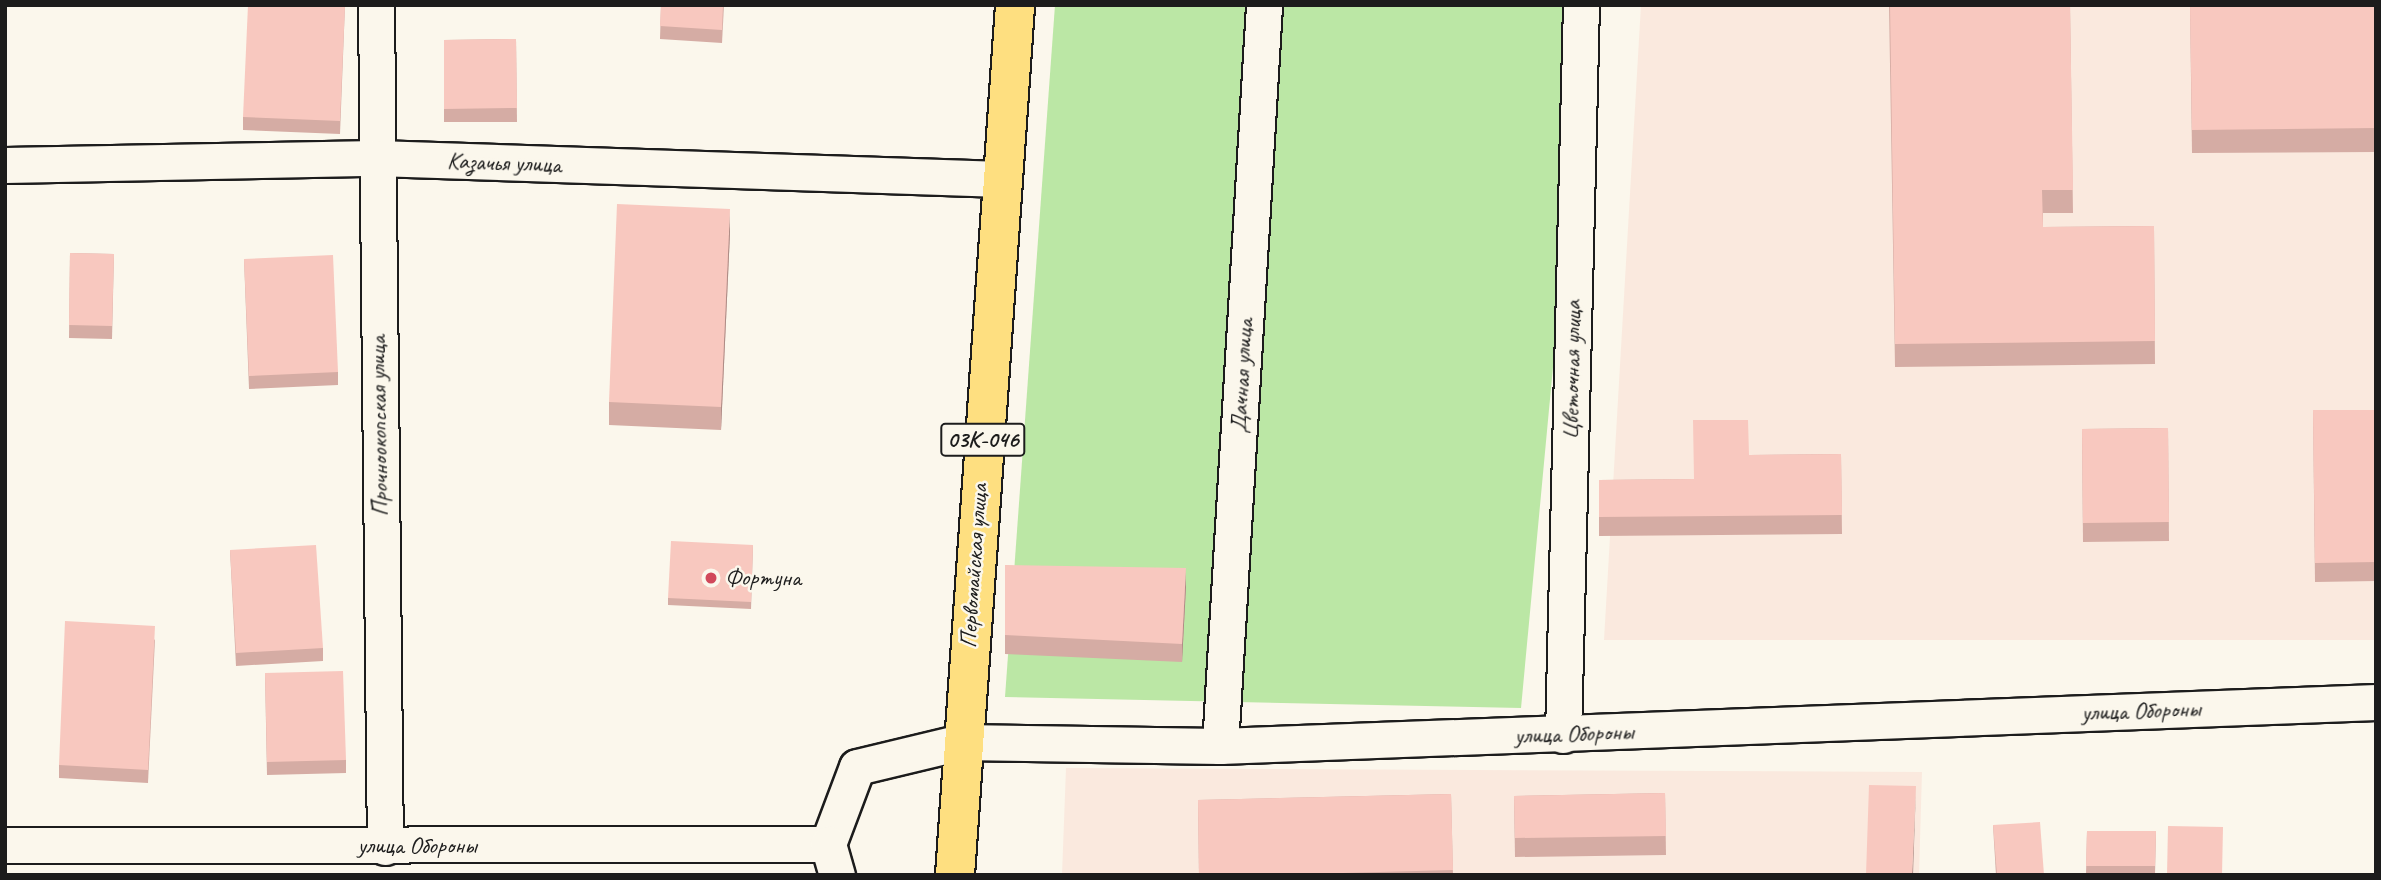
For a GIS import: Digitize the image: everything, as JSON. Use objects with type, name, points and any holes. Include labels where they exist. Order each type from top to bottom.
[{"type":"main road","name":"Первомайская улица","points":[[954,875],[961,742],[1014,5]]},
{"type":"street","name":"Прочноокопская улица","points":[[376,5],[385,847]]},
{"type":"street","name":"Дачная улица","points":[[1220,746],[1265,5]]},
{"type":"street","name":"Цветочная улица","points":[[1563,735],[1581,5]]},
{"type":"street","name":"Казачья улица","points":[[5,165],[376,158],[1002,180]]},
{"type":"street","name":"улица Обороны","points":[[5,845],[385,847],[833,859],[858,767],[961,742],[1220,746],[2376,702]]},
{"type":"shaded area","points":[[1641,5],[2376,5],[2376,640],[1604,640]]},
{"type":"shaded area","points":[[1066,768],[1922,772],[1919,875],[1062,875]]},
{"type":"green space","points":[[1055,5],[1587,5],[1521,708],[1005,697]]},
{"type":"building","points":[[248,5],[345,5],[340,121],[243,117]]},
{"type":"building","points":[[661,5],[723,5],[722,30],[660,26]]},
{"type":"building","points":[[1890,5],[2070,5],[2073,190],[2042,190],[2043,227],[2154,226],[2155,341],[1895,344]]},
{"type":"building","points":[[2190,5],[2376,5],[2376,128],[2192,130]]},
{"type":"building","points":[[516,39],[517,108],[444,109],[444,40]]},
{"type":"building","points":[[617,204],[730,209],[721,407],[609,402]]},
{"type":"building","points":[[70,253],[114,254],[112,326],[69,325]]},
{"type":"building","points":[[333,255],[338,372],[249,376],[244,259]]},
{"type":"building","points":[[2313,410],[2376,410],[2376,562],[2315,563]]},
{"type":"building","points":[[1693,420],[1748,420],[1749,455],[1841,454],[1842,515],[1599,517],[1599,480],[1694,479]]},
{"type":"building","points":[[2168,428],[2169,522],[2083,523],[2082,429]]},
{"type":"building","name":"Фортуна","points":[[671,541],[753,545],[751,602],[668,598]]},
{"type":"building","points":[[316,545],[323,648],[236,653],[230,550]]},
{"type":"building","points":[[1005,565],[1186,568],[1182,644],[1005,635]]},
{"type":"building","points":[[65,621],[155,626],[148,770],[59,765]]},
{"type":"building","points":[[343,671],[346,760],[267,762],[265,673]]},
{"type":"building","points":[[1869,785],[1916,786],[1912,875],[1866,875]]},
{"type":"building","points":[[1665,793],[1666,836],[1515,838],[1514,796]]},
{"type":"building","points":[[1451,794],[1453,870],[1199,875],[1198,800]]},
{"type":"building","points":[[2040,822],[2044,875],[1997,875],[1993,825]]},
{"type":"building","points":[[2168,826],[2223,827],[2222,875],[2167,875]]},
{"type":"building","points":[[2087,831],[2156,831],[2155,866],[2086,866]]},
{"type":"place","name":"Фортуна","points":[[711,578]]}]
